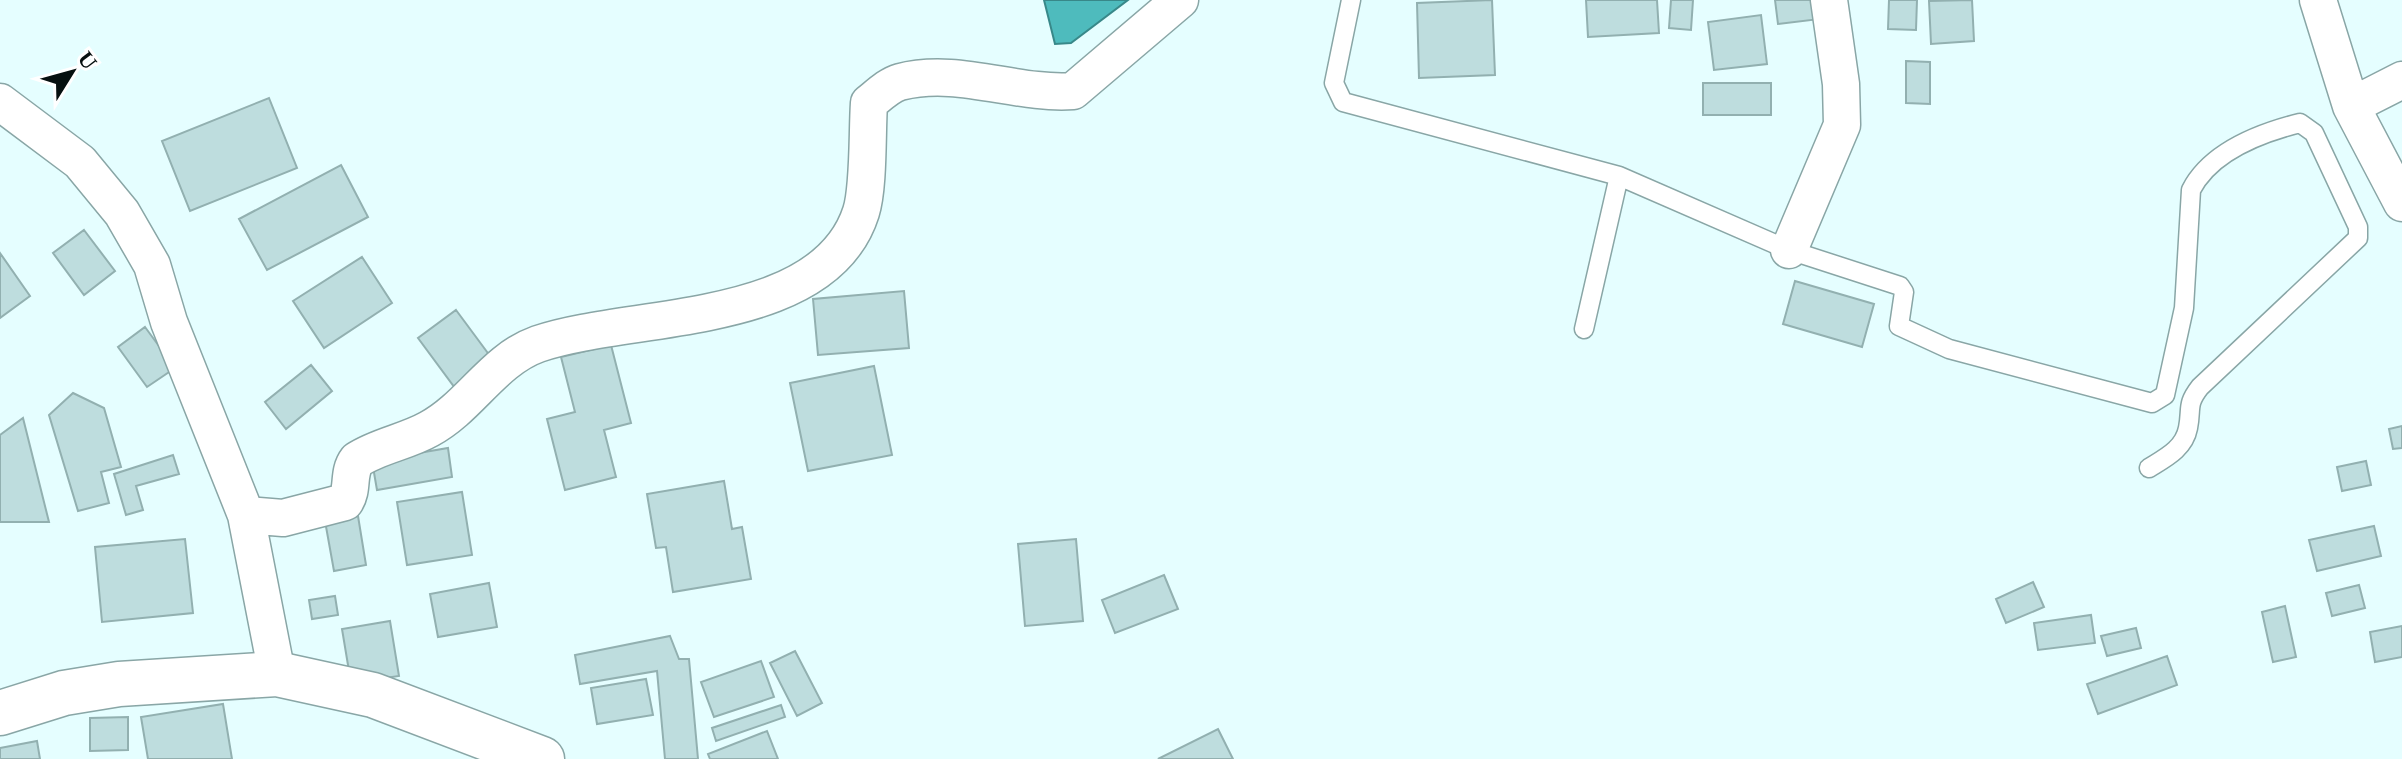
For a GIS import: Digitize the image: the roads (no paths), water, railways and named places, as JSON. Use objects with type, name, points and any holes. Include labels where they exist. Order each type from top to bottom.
[{"type":"street","points":[[246,515],[283,518],[345,502],[349,498],[350,469],[357,460],[431,429],[509,359],[538,344],[708,311],[777,291],[809,276],[826,264],[845,241],[862,212],[869,103],[897,82],[947,77],[1052,93],[1073,91],[1180,0]]},
{"type":"street","points":[[1789,250],[1842,125],[1841,84],[1829,0]]},
{"type":"street","points":[[2318,0],[2351,106],[2402,203]]},
{"type":"street","points":[[2351,106],[2402,80]]},
{"type":"street","points":[[0,102],[80,162],[122,213],[152,265],[169,322],[246,515],[277,674]]},
{"type":"street","points":[[0,713],[64,693],[119,684],[277,674],[373,695],[542,759]]},
{"type":"lane","points":[[1351,0],[1334,83],[1343,102],[1619,176],[1789,250],[1900,286],[1904,292],[1899,326],[1949,349],[2152,403],[2165,395],[2182,320],[2189,207],[2196,181],[2201,172],[2226,153],[2272,130],[2300,123],[2314,133],[2358,227],[2358,238],[2200,387],[2189,401],[2188,430],[2182,443],[2149,468]]},
{"type":"lane","points":[[1584,329],[1619,176]]},
{"type":"water","points":[[1044,0],[1128,0],[1071,43],[1055,44]]}]
